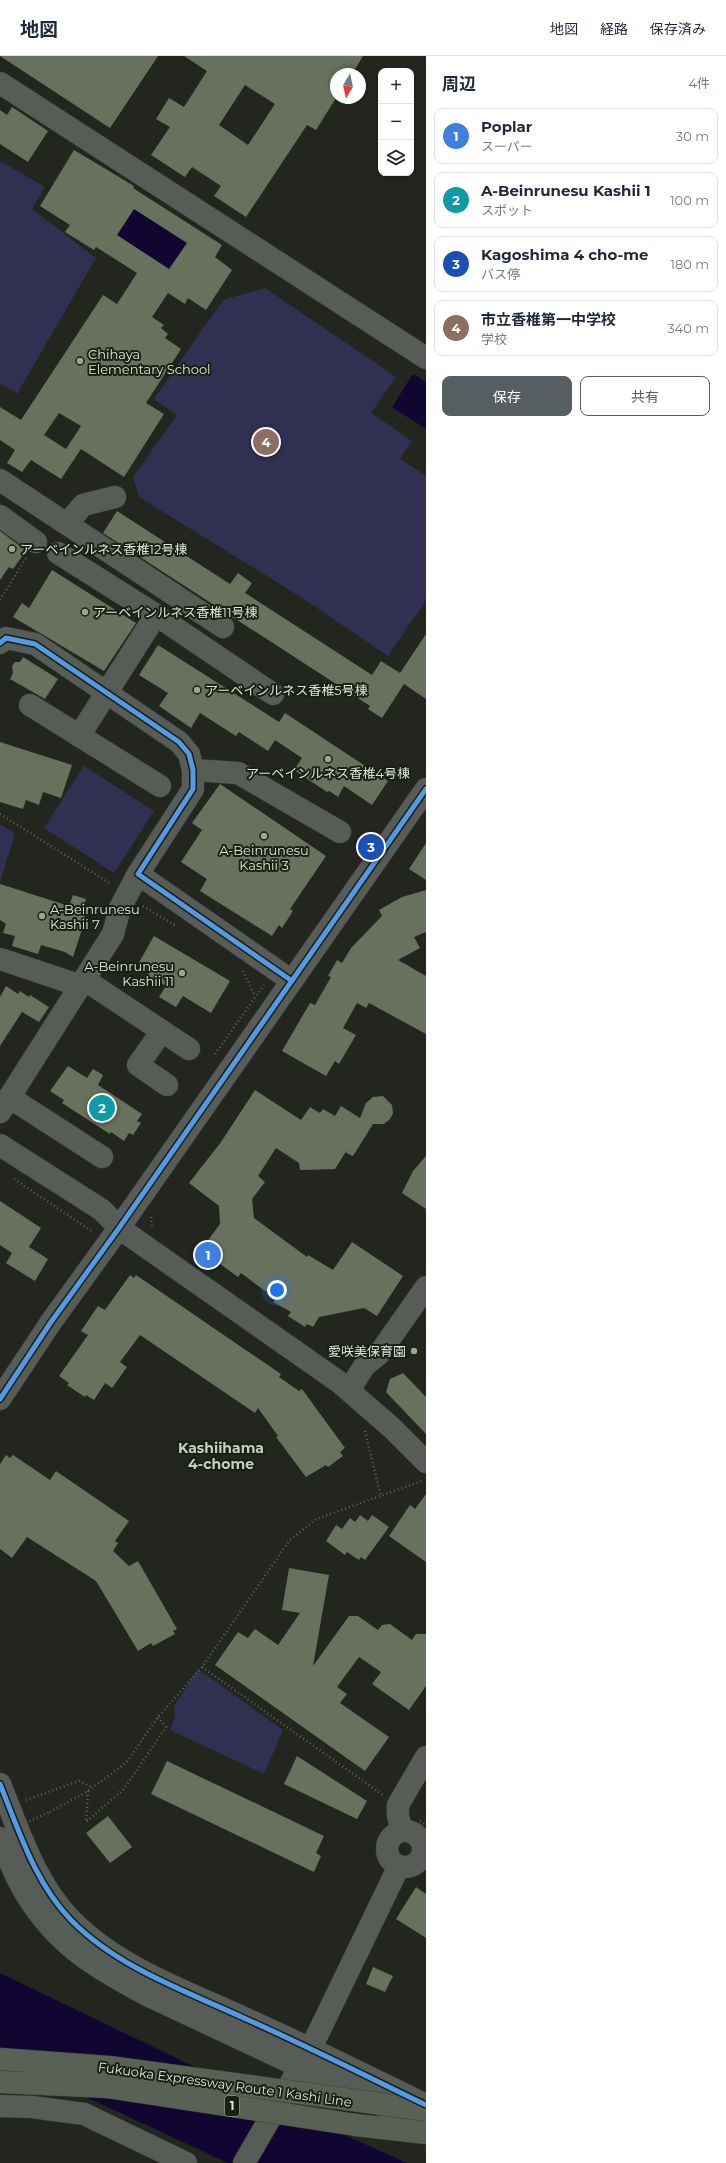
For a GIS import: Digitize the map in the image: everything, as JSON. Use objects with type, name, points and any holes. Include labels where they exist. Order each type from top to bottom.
[{"type":"highway","name":"Fukuoka Expressway Route 1 Kashi Line","points":[[0,2059],[109,2068],[426,2110]]},
{"type":"highway","name":"Fukuoka Expressway Route 1 Kashi Line","points":[[0,2082],[107,2087],[356,2125],[426,2133]]},
{"type":"street","points":[[0,83],[426,358]]},
{"type":"street","points":[[0,480],[223,627]]},
{"type":"street","points":[[67,524],[83,505],[115,498]]},
{"type":"street","points":[[0,516],[36,542]]},
{"type":"street","points":[[58,553],[156,615],[273,694]]},
{"type":"street","points":[[79,736],[156,615]]},
{"type":"street","points":[[0,643],[6,638],[35,644],[179,742],[189,754],[193,770],[193,789],[138,874],[136,900],[120,908],[114,934],[5,1105],[102,1157]]},
{"type":"street","points":[[30,705],[160,786]]},
{"type":"street","points":[[193,770],[238,773],[340,832]]},
{"type":"street","points":[[0,1399],[51,1322],[114,1235],[426,789]]},
{"type":"street","points":[[138,874],[292,981]]},
{"type":"street","points":[[0,959],[83,983],[189,1049]]},
{"type":"street","points":[[162,1031],[138,1066],[167,1085]]},
{"type":"street","points":[[0,1145],[102,1210],[114,1235],[349,1390],[392,1428],[426,1462]]},
{"type":"street","points":[[349,1390],[365,1365],[378,1354],[426,1287]]},
{"type":"street","points":[[402,1830],[398,1805],[426,1757]]},
{"type":"street","points":[[0,1784],[43,1884],[70,1919],[92,1940],[119,1957],[306,2057],[426,2126]]},
{"type":"street","points":[[402,1830],[413,1832],[421,1840],[423,1850],[419,1861],[410,1866],[399,1866],[392,1862],[386,1847],[392,1836],[402,1830]]},
{"type":"street","points":[[0,1838],[26,1894],[55,1932],[79,1956],[108,1975],[147,1995],[426,2105]]},
{"type":"street","points":[[244,2163],[285,2096],[306,2057],[399,1866]]},
{"type":"street","points":[[0,2106],[32,2107],[84,2114],[186,2163]]},
{"type":"path","points":[[0,814],[136,900]]},
{"type":"path","points":[[12,1178],[114,1235]]},
{"type":"path","points":[[331,1356],[347,1354],[354,1351]]},
{"type":"path","points":[[364,1428],[381,1497]]},
{"type":"path","points":[[0,1834],[50,1812],[88,1791],[126,1763],[158,1717],[202,1667],[289,1541],[316,1519],[426,1481]]},
{"type":"path","points":[[202,1667],[426,1825]]},
{"type":"path","points":[[88,1791],[86,1822],[124,1789],[166,1727],[158,1717]]},
{"type":"path","points":[[25,1800],[79,1781],[92,1788]]},
{"type":"shaded area","points":[[0,161],[45,187],[32,209],[96,258],[17,394],[0,383]]},
{"type":"shaded area","points":[[134,209],[187,243],[169,269],[117,235]]},
{"type":"shaded area","points":[[265,288],[396,377],[371,413],[412,441],[400,459],[426,476],[426,600],[388,656],[304,599],[139,497],[133,477],[177,415],[154,399],[223,300]]},
{"type":"shaded area","points":[[413,374],[426,382],[426,429],[392,407]]},
{"type":"shaded area","points":[[84,766],[154,811],[114,873],[44,828]]},
{"type":"shaded area","points":[[0,824],[15,834],[0,882]]},
{"type":"shaded area","points":[[198,1669],[283,1730],[264,1774],[170,1730],[175,1717],[174,1706]]},
{"type":"shaded area","points":[[0,1973],[203,2071],[407,2163],[228,2163],[0,2057]]},
{"type":"building","points":[[0,56],[158,56],[110,128]]},
{"type":"building","points":[[184,56],[363,56],[356,68],[330,68],[330,104],[332,104],[316,130],[307,125],[246,217],[214,196],[221,186],[192,167],[185,177],[151,155],[170,127],[156,119],[169,98],[184,107],[207,71]],"holes":[[[245,85],[275,104],[248,145],[219,125]]]},
{"type":"building","points":[[12,107],[48,131],[28,162],[0,144],[0,110],[7,115]]},
{"type":"building","points":[[74,150],[134,186],[133,188],[222,245],[215,257],[232,270],[206,310],[188,298],[185,304],[168,293],[152,317],[164,325],[161,328],[168,334],[165,338],[181,349],[146,403],[164,414],[124,477],[81,449],[61,479],[31,460],[22,472],[7,463],[15,450],[0,440],[0,407],[21,420],[103,295],[117,304],[137,273],[96,247],[94,250],[65,232],[70,225],[40,206]],"holes":[[[134,209],[187,243],[169,269],[117,235]],[[59,413],[81,426],[66,449],[44,435]]]},
{"type":"building","points":[[117,511],[230,584],[238,573],[252,583],[245,593],[372,675],[381,661],[400,673],[426,634],[426,699],[404,684],[382,718],[368,709],[370,706],[103,533]]},
{"type":"building","name":"アーベインルネス香椎12号棟","points":[[0,531],[24,549],[21,554],[23,555],[13,569],[9,567],[0,580]]},
{"type":"building","name":"アーベインルネス香椎11号棟","points":[[52,570],[136,623],[104,671],[13,617],[22,603],[29,608]]},
{"type":"building","points":[[158,645],[279,722],[285,713],[388,781],[372,805],[344,786],[338,797],[329,791],[327,792],[294,770],[302,758],[275,740],[268,751],[239,732],[236,736],[200,713],[191,728],[159,706],[168,693],[139,675]]},
{"type":"building","points":[[23,657],[58,679],[45,699],[10,679],[13,673],[12,666],[15,662],[20,662]]},
{"type":"building","points":[[0,742],[72,765],[61,798],[43,792],[39,805],[26,800],[23,809],[0,802]]},
{"type":"building","points":[[220,784],[326,856],[290,909],[293,911],[282,928],[279,925],[272,936],[200,891],[207,879],[181,862],[202,830],[192,823]]},
{"type":"building","points":[[426,843],[426,880],[409,869]]},
{"type":"building","name":"A-Beinrunesu Kashii 7","points":[[0,884],[69,906],[73,895],[86,899],[83,910],[86,911],[84,923],[73,957],[65,952],[41,945],[38,954],[12,946],[15,936],[3,933],[6,924],[0,920]]},
{"type":"building","points":[[426,890],[426,932],[414,937],[420,948],[398,960],[426,976],[426,1034],[369,1003],[366,1008],[357,1003],[343,1028],[356,1035],[339,1064],[335,1061],[326,1076],[282,1051],[310,1003],[315,1005],[331,977],[328,976],[337,960],[342,963],[351,948],[382,916],[379,910],[402,897]]},
{"type":"building","name":"A-Beinrunesu Kashii 11","points":[[154,936],[230,981],[211,1013],[183,996],[176,1007],[159,997],[166,986],[147,975],[150,971],[138,964]]},
{"type":"building","points":[[6,986],[18,994],[20,991],[29,997],[30,995],[49,1007],[39,1022],[22,1012],[0,1046],[0,997]]},
{"type":"building","points":[[68,1066],[87,1078],[93,1069],[103,1075],[98,1085],[142,1114],[137,1121],[141,1123],[133,1135],[129,1133],[124,1141],[111,1132],[110,1134],[62,1103],[64,1100],[50,1091]]},
{"type":"building","points":[[255,1090],[301,1120],[310,1107],[320,1113],[323,1109],[335,1116],[341,1106],[360,1118],[366,1103],[373,1097],[383,1096],[392,1105],[393,1113],[390,1119],[384,1124],[373,1124],[353,1156],[346,1153],[347,1150],[335,1169],[300,1170],[299,1163],[276,1148],[258,1176],[265,1182],[252,1199],[254,1218],[307,1257],[308,1255],[333,1270],[352,1242],[403,1276],[377,1316],[364,1308],[319,1317],[313,1327],[307,1324],[305,1327],[288,1316],[291,1312],[273,1302],[276,1299],[241,1273],[238,1277],[201,1250],[220,1224],[219,1206],[189,1183],[221,1142]]},
{"type":"building","points":[[426,1156],[426,1209],[402,1193],[413,1171]]},
{"type":"building","points":[[0,1201],[41,1228],[29,1247],[48,1259],[35,1281],[6,1263],[12,1253],[0,1245]]},
{"type":"building","points":[[130,1275],[134,1278],[136,1275],[281,1374],[279,1377],[299,1391],[302,1389],[345,1448],[340,1452],[343,1456],[328,1467],[326,1465],[306,1477],[276,1437],[278,1436],[258,1408],[255,1413],[140,1335],[120,1362],[127,1367],[112,1388],[105,1383],[94,1400],[86,1395],[85,1397],[67,1385],[69,1383],[59,1376],[88,1335],[81,1331],[98,1306],[105,1310]]},
{"type":"building","points":[[403,1373],[426,1397],[426,1434],[386,1392],[390,1379]]},
{"type":"building","points":[[6,1455],[10,1458],[13,1455],[50,1480],[56,1471],[129,1521],[115,1541],[118,1543],[113,1551],[129,1566],[138,1561],[177,1629],[173,1631],[175,1634],[153,1646],[151,1643],[138,1651],[96,1581],[27,1537],[12,1558],[0,1549],[0,1464]]},
{"type":"building","points":[[426,1494],[426,1562],[389,1536],[410,1505],[415,1509]]},
{"type":"building","points":[[360,1515],[368,1521],[372,1515],[389,1527],[365,1560],[361,1557],[359,1560],[347,1552],[345,1555],[326,1541],[336,1525],[342,1529],[350,1518],[355,1522]]},
{"type":"building","points":[[289,1568],[329,1575],[313,1666],[349,1616],[358,1616],[378,1630],[382,1625],[390,1624],[412,1640],[416,1634],[426,1634],[426,1686],[409,1710],[372,1684],[381,1672],[359,1657],[337,1687],[347,1694],[340,1703],[389,1737],[365,1771],[215,1665],[238,1632],[248,1638],[255,1629],[278,1645],[300,1613],[282,1610]]},
{"type":"building","points":[[297,1756],[367,1801],[357,1819],[284,1784]]},
{"type":"building","points":[[167,1761],[324,1836],[316,1853],[321,1856],[314,1872],[151,1794]]},
{"type":"building","points":[[108,1816],[132,1847],[110,1863],[86,1833]]},
{"type":"building","points":[[416,1887],[426,1894],[426,1938],[396,1919]]},
{"type":"building","points":[[373,1967],[393,1976],[385,1992],[366,1984]]},
{"type":"cycle path","points":[[0,643],[6,638],[35,644],[179,742],[189,754],[193,770],[193,789],[138,874],[292,981]]},
{"type":"cycle path","points":[[0,1399],[51,1322],[119,1228],[426,789]]},
{"type":"cycle path","points":[[0,1784],[21,1838],[47,1890],[71,1920],[90,1937],[110,1952],[154,1977],[291,2040],[426,2105]]},
{"type":"place","name":"Chihaya Elementary School","points":[[80,361]]},
{"type":"place","name":"市立香椎第一中学校","points":[[266,442]]},
{"type":"place","name":"アーベインルネス香椎12号棟","points":[[12,549]]},
{"type":"place","name":"アーベインルネス香椎11号棟","points":[[85,612]]},
{"type":"place","name":"アーベインルネス香椎5号棟","points":[[197,690]]},
{"type":"place","name":"アーベインルネス香椎4号棟","points":[[328,759]]},
{"type":"place","name":"A-Beinrunesu Kashii 3","points":[[264,836]]},
{"type":"place","name":"Kagoshima 4 cho-me","points":[[371,847]]},
{"type":"place","name":"A-Beinrunesu Kashii 7","points":[[42,916]]},
{"type":"place","name":"A-Beinrunesu Kashii 11","points":[[182,973]]},
{"type":"place","name":"A-Beinrunesu Kashii 1","points":[[102,1108]]},
{"type":"place","name":"Poplar","points":[[208,1255]]},
{"type":"place","name":"愛咲美保育園","points":[[414,1351]]},
{"type":"district","name":"Kashiihama 4-chome","points":[[221,1456]]}]
